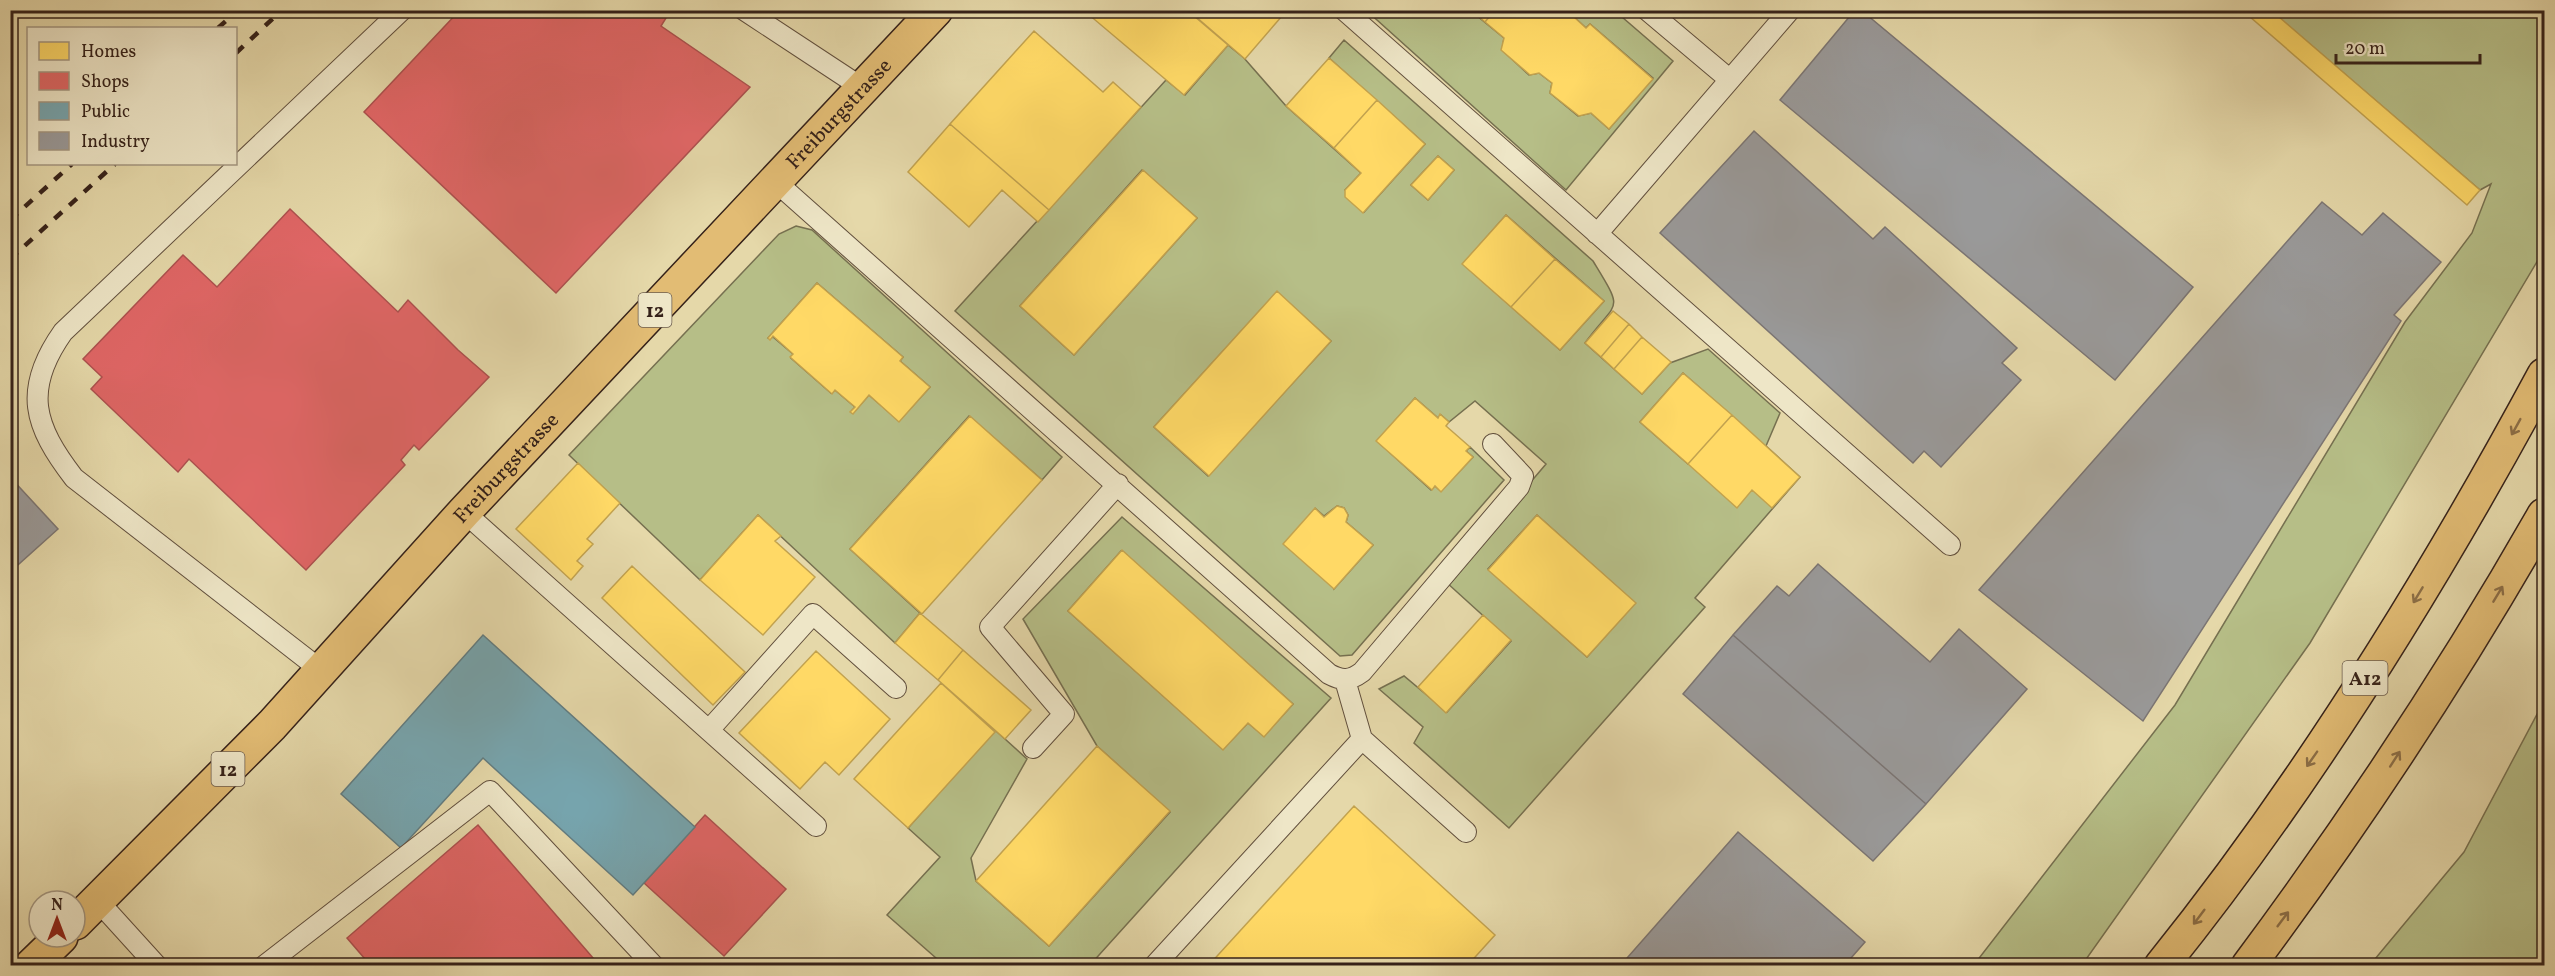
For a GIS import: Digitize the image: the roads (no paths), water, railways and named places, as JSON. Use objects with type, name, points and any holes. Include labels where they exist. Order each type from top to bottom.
[{"type":"main road","name":"Freiburgstrasse","points":[[87,912],[322,671],[464,512],[777,182],[936,10]]},
{"type":"main road","name":"A12","points":[[2161,966],[2254,843],[2360,687],[2464,520],[2544,375]]},
{"type":"main road","points":[[2248,966],[2380,782],[2451,672],[2544,515]]},
{"type":"main road","points":[[32,966],[49,949]]},
{"type":"lane","points":[[322,671],[74,478],[53,451],[38,418],[38,382],[47,355],[63,333],[402,10]]},
{"type":"lane","points":[[744,10],[864,89]]},
{"type":"lane","points":[[1344,10],[1950,545]]},
{"type":"lane","points":[[1647,10],[1729,79]]},
{"type":"lane","points":[[1597,234],[1790,10]]},
{"type":"lane","points":[[777,182],[1329,674],[1345,680],[1354,678],[1362,672],[1519,487],[1523,476],[1493,444]]},
{"type":"lane","points":[[1033,748],[1064,714],[990,627],[1118,484]]},
{"type":"lane","points":[[464,512],[816,826]]},
{"type":"lane","points":[[709,730],[813,614],[896,688]]},
{"type":"lane","points":[[1345,680],[1362,739],[1466,831]]},
{"type":"lane","points":[[1154,966],[1362,739]]},
{"type":"lane","points":[[264,966],[490,791],[654,966]]},
{"type":"lane","points":[[98,901],[157,966]]},
{"type":"railway","points":[[219,27],[238,10]]},
{"type":"railway","points":[[237,52],[282,10]]},
{"type":"railway","points":[[10,220],[71,165]]},
{"type":"railway","points":[[10,259],[114,165]]}]
